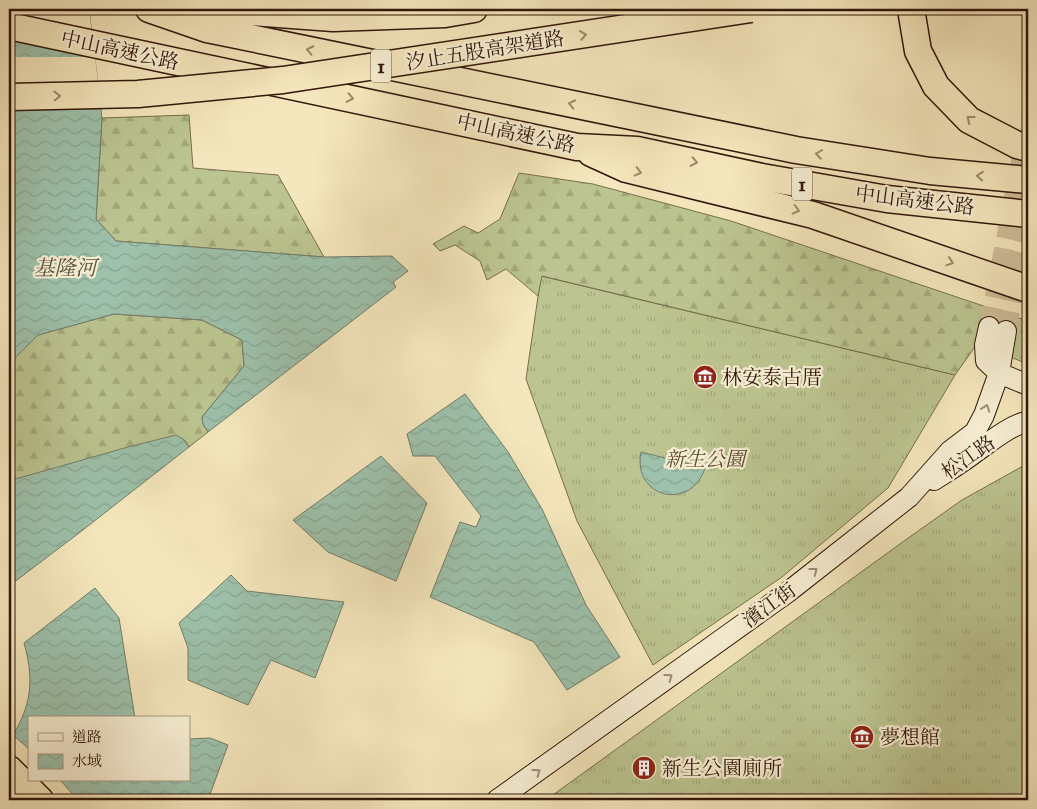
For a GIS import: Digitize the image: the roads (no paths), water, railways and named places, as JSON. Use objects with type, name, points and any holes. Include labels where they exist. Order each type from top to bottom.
[{"type":"highway","name":"中山高速公路","points":[[149,9],[207,29],[796,150],[930,171],[1028,180]]},
{"type":"highway","points":[[208,9],[333,18],[444,14],[474,9]]},
{"type":"highway","name":"汐止五股高架道路","points":[[9,96],[138,94],[283,80],[751,9]]},
{"type":"highway","points":[[913,9],[912,16],[918,51],[936,86],[970,120],[1017,146],[1028,148]]},
{"type":"highway","name":"中山高速公路","points":[[9,26],[576,147],[637,150],[762,177],[887,198],[1028,214]]},
{"type":"highway","points":[[576,147],[626,169],[813,215],[1028,289]]},
{"type":"highway","points":[[9,769],[40,800]]},
{"type":"street","points":[[998,329],[985,345],[986,361],[999,373],[1028,384]]},
{"type":"street","name":"濱江街","points":[[497,800],[788,592],[909,497],[950,452],[975,432],[984,416],[999,373]]},
{"type":"street","name":"松江路","points":[[909,497],[977,452],[994,437],[1020,423],[1028,421]]},
{"type":"water","name":"基隆河","points":[[9,9],[89,9],[102,118],[96,219],[116,241],[324,257],[392,256],[408,271],[393,282],[396,287],[208,432],[203,424],[202,417],[244,366],[242,340],[202,320],[114,314],[38,335],[9,364]]},
{"type":"water","points":[[465,394],[508,452],[542,509],[586,605],[620,657],[567,690],[534,642],[430,597],[460,522],[476,527],[481,516],[435,456],[413,456],[407,434]]},
{"type":"water","points":[[176,435],[183,439],[189,447],[9,586],[9,477],[12,480]]},
{"type":"water","points":[[641,452],[705,468],[698,482],[688,491],[664,494],[654,489],[645,480],[641,468]]},
{"type":"water","points":[[381,456],[427,503],[396,581],[328,552],[293,520]]},
{"type":"water","points":[[231,575],[247,591],[344,602],[315,678],[271,660],[248,705],[188,680],[188,648],[179,623]]},
{"type":"water","points":[[95,588],[119,618],[135,716],[28,716],[28,748],[13,735],[24,712],[29,690],[29,668],[24,643]]},
{"type":"water","points":[[210,738],[228,745],[208,800],[78,800],[62,782],[190,782],[190,739]]},
{"type":"tunnel","points":[[989,327],[1028,126]]},
{"type":"tunnel","points":[[1006,331],[1028,221]]},
{"type":"place","name":"林安泰古厝","points":[[705,377]]},
{"type":"place","name":"夢想館","points":[[862,737]]},
{"type":"place","name":"新生公園廁所","points":[[644,768]]},
{"type":"park label","name":"新生公園","points":[[705,459]]}]
